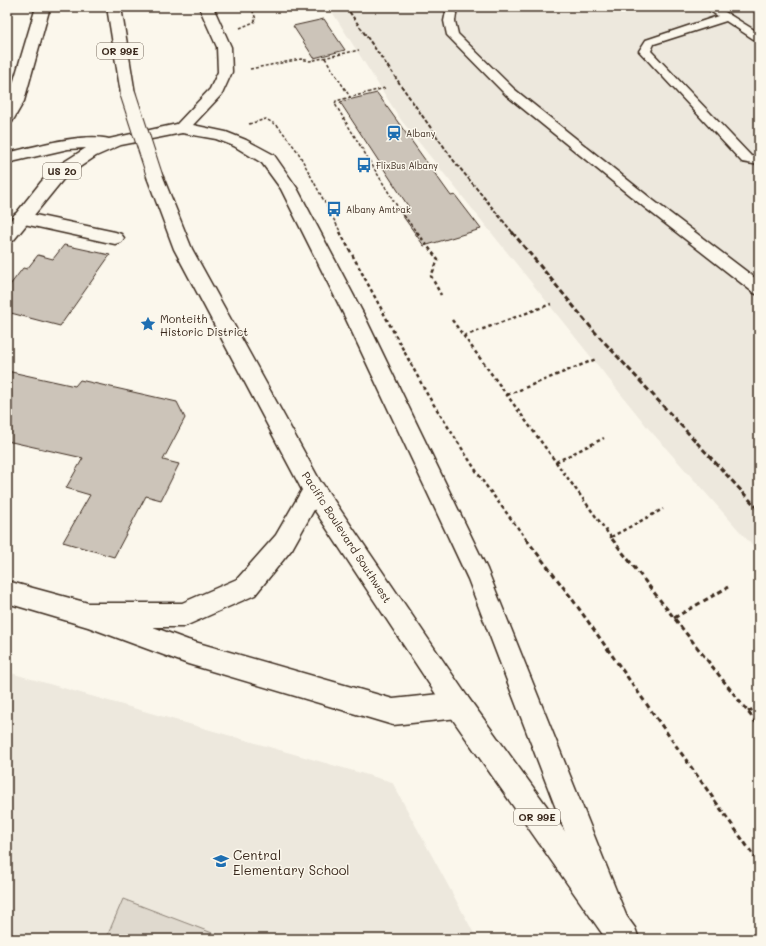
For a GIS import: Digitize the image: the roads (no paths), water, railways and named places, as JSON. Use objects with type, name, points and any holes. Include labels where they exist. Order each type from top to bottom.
[{"type":"main road","points":[[7,119],[16,101],[44,7]]},
{"type":"main road","name":"Pacific Boulevard Southwest","points":[[114,7],[128,94],[155,177],[184,249],[314,490],[458,705],[619,936]]},
{"type":"main road","points":[[182,128],[217,90],[225,72],[224,47],[206,7]]},
{"type":"main road","points":[[182,128],[220,135],[240,143],[268,159],[289,188],[355,317],[478,578],[619,936]]},
{"type":"main road","name":"US 20","points":[[7,237],[14,216],[70,164],[90,152],[116,141],[182,128]]},
{"type":"main road","points":[[7,158],[68,144],[116,141]]},
{"type":"main road","points":[[14,216],[115,238]]},
{"type":"main road","points":[[88,615],[183,615],[246,587],[284,542],[314,490]]},
{"type":"main road","points":[[7,592],[88,615],[188,652],[393,712],[458,705]]},
{"type":"lane","points":[[452,7],[448,23],[453,35],[510,92],[643,199],[759,289]]},
{"type":"lane","points":[[709,7],[728,17],[759,38]]},
{"type":"lane","points":[[728,17],[650,42],[645,51],[747,158],[759,161]]},
{"type":"railway","points":[[346,7],[454,161],[513,233]]},
{"type":"railway","points":[[512,232],[594,331],[759,510]]},
{"type":"place","name":"Albany","points":[[394,133]]},
{"type":"place","name":"FlixBus Albany","points":[[364,165]]},
{"type":"place","name":"Albany Amtrak","points":[[334,209]]},
{"type":"place","name":"Monteith Historic District","points":[[148,324]]},
{"type":"place","name":"Central Elementary School","points":[[221,861]]}]
